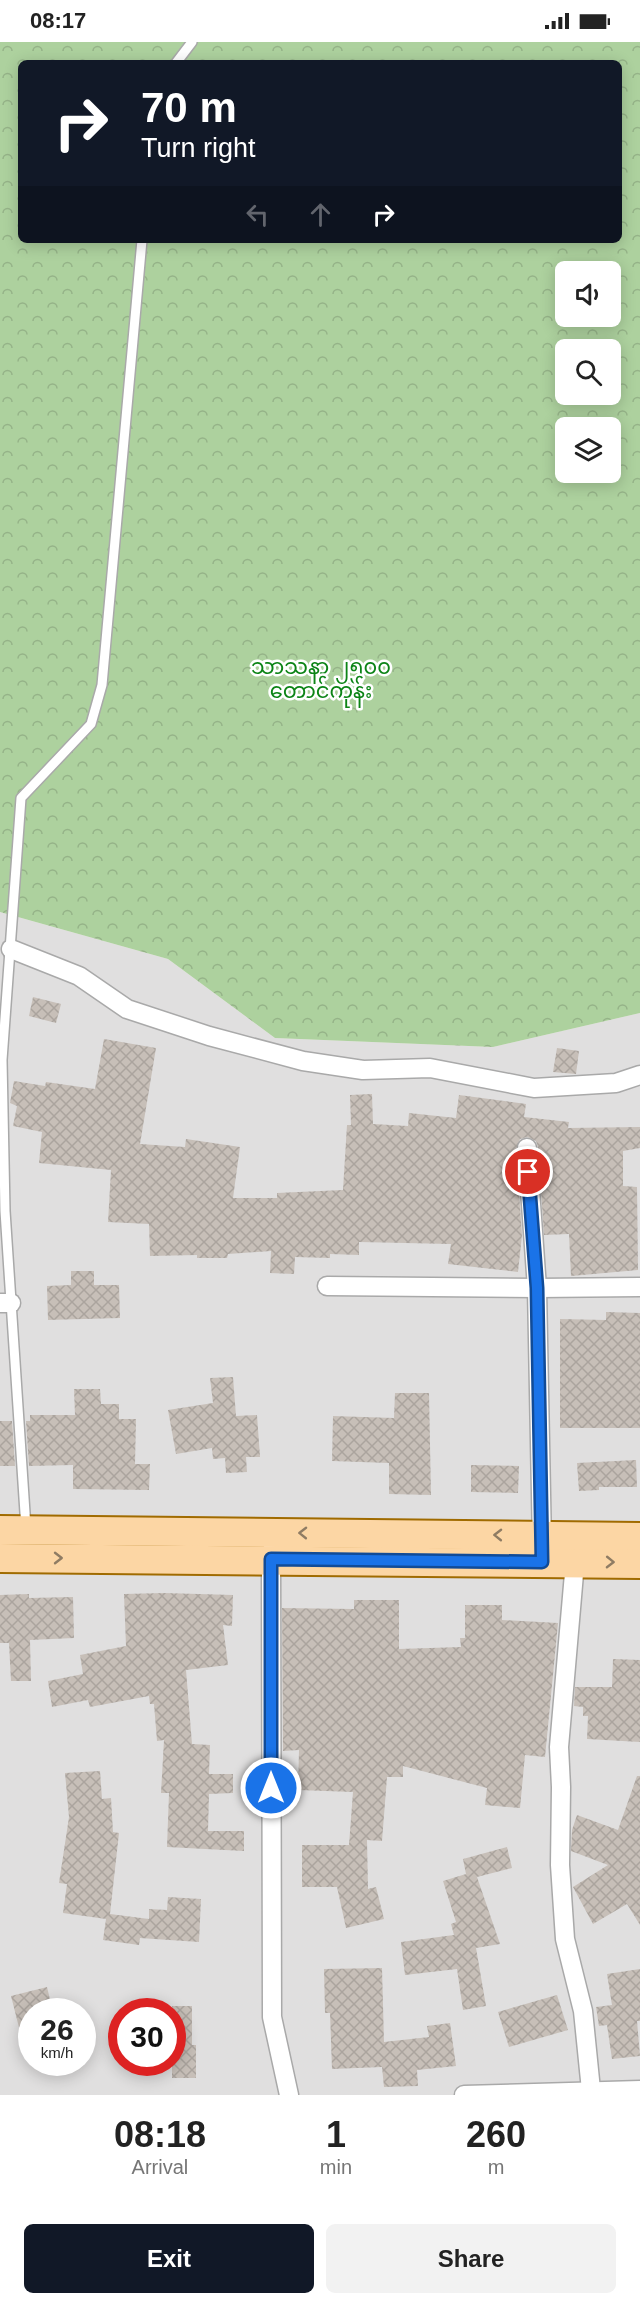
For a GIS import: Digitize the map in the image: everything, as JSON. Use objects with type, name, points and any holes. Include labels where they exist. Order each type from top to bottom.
[{"type":"main road","points":[[17,1544],[542,1549],[640,1537]]},
{"type":"main road","points":[[542,1549],[575,1562],[640,1564]]},
{"type":"street","points":[[11,949],[79,976],[127,1009],[209,1036],[303,1061],[363,1070],[430,1068],[534,1088],[616,1083],[640,1075]]},
{"type":"street","points":[[527,1148],[537,1288],[542,1549]]},
{"type":"street","points":[[327,1286],[640,1287]]},
{"type":"street","points":[[271,1546],[272,2017],[289,2095]]},
{"type":"street","points":[[575,1562],[559,1748],[560,1864],[565,1940],[583,2011],[591,2090]]},
{"type":"street","points":[[464,2095],[640,2090]]},
{"type":"lane","points":[[178,60],[192,42]]},
{"type":"lane","points":[[17,1544],[5,1303],[2,1060],[21,798],[91,724],[102,685],[142,243]]},
{"type":"shaded area","points":[[0,912],[168,959],[275,1038],[493,1047],[640,1013],[640,2095],[0,2095]]},
{"type":"green space","name":"သာသနာ ၂၅၀၀ တောင်ကုန်း","points":[[0,42],[640,42],[640,1013],[493,1047],[275,1038],[168,959],[0,912]]},
{"type":"building","points":[[33,997],[61,1004],[56,1023],[29,1016]]},
{"type":"building","points":[[104,1039],[156,1048],[140,1144],[185,1147],[186,1139],[240,1147],[233,1198],[277,1198],[277,1193],[343,1190],[347,1125],[351,1125],[350,1095],[372,1094],[373,1124],[408,1126],[409,1113],[456,1118],[459,1095],[526,1104],[524,1117],[569,1122],[568,1128],[640,1127],[640,1148],[623,1151],[623,1186],[637,1187],[638,1270],[571,1276],[569,1234],[544,1235],[538,1147],[536,1141],[527,1137],[520,1139],[516,1149],[522,1235],[518,1272],[448,1264],[451,1244],[359,1242],[359,1255],[330,1254],[330,1258],[295,1257],[294,1274],[270,1273],[271,1251],[228,1254],[227,1258],[197,1258],[197,1255],[150,1256],[149,1224],[108,1222],[111,1170],[39,1163],[42,1132],[13,1126],[17,1106],[10,1103],[14,1081],[45,1086],[46,1082],[95,1089]]},
{"type":"building","points":[[557,1048],[579,1051],[576,1074],[553,1072]]},
{"type":"building","points":[[71,1271],[94,1271],[94,1285],[119,1285],[120,1318],[48,1320],[47,1286],[71,1285]]},
{"type":"building","points":[[606,1312],[640,1313],[640,1428],[560,1428],[560,1319],[606,1320]]},
{"type":"building","points":[[233,1377],[236,1416],[257,1415],[260,1457],[246,1457],[247,1472],[226,1473],[225,1458],[213,1459],[212,1448],[176,1454],[168,1410],[213,1403],[210,1378]]},
{"type":"building","points":[[74,1389],[100,1389],[101,1404],[119,1404],[119,1419],[136,1419],[135,1464],[150,1464],[149,1490],[73,1489],[73,1465],[29,1466],[26,1421],[30,1421],[30,1415],[75,1415]]},
{"type":"building","points":[[395,1393],[429,1393],[431,1495],[389,1494],[389,1463],[332,1461],[333,1416],[394,1418]]},
{"type":"building","points":[[0,1421],[12,1421],[15,1466],[0,1466]]},
{"type":"building","points":[[636,1460],[637,1487],[599,1487],[599,1490],[579,1491],[577,1463]]},
{"type":"building","points":[[471,1465],[519,1466],[518,1493],[471,1492]]},
{"type":"building","points":[[29,1594],[29,1598],[73,1597],[74,1638],[30,1640],[31,1681],[11,1681],[9,1643],[0,1643],[0,1595]]},
{"type":"building","points":[[124,1594],[233,1595],[232,1626],[223,1625],[228,1665],[186,1670],[192,1744],[210,1745],[209,1774],[233,1774],[233,1793],[209,1794],[208,1831],[244,1831],[244,1851],[167,1847],[169,1793],[161,1793],[164,1740],[157,1741],[154,1704],[150,1704],[149,1696],[90,1707],[88,1700],[52,1707],[48,1681],[83,1674],[80,1655],[126,1646]]},
{"type":"building","points":[[354,1600],[399,1600],[399,1649],[461,1647],[460,1638],[465,1638],[465,1605],[502,1605],[502,1620],[558,1623],[545,1757],[525,1755],[520,1808],[485,1805],[487,1788],[403,1766],[403,1777],[387,1777],[382,1841],[367,1840],[368,1889],[376,1887],[384,1919],[346,1928],[337,1887],[302,1887],[302,1845],[349,1845],[353,1792],[298,1790],[299,1750],[283,1751],[282,1608],[354,1609]]},
{"type":"building","points":[[613,1659],[640,1660],[640,1742],[587,1739],[588,1716],[583,1716],[583,1707],[574,1706],[575,1687],[612,1687]]},
{"type":"building","points":[[100,1771],[102,1799],[111,1798],[113,1832],[119,1833],[110,1914],[149,1919],[149,1909],[167,1910],[168,1897],[201,1899],[199,1942],[140,1938],[139,1945],[103,1940],[106,1919],[63,1913],[67,1884],[59,1883],[69,1817],[65,1773]]},
{"type":"building","points":[[637,1776],[640,1776],[640,1925],[627,1904],[593,1924],[573,1887],[608,1865],[571,1851],[572,1830],[577,1815],[618,1830]]},
{"type":"building","points":[[507,1847],[512,1868],[477,1877],[500,1944],[476,1948],[486,2006],[463,2010],[457,1969],[405,1975],[401,1942],[454,1935],[451,1924],[456,1922],[443,1881],[466,1874],[463,1859]]},
{"type":"building","points":[[382,1968],[384,2042],[429,2037],[427,2026],[450,2023],[456,2066],[417,2070],[418,2086],[384,2087],[382,2067],[332,2069],[330,2013],[325,2013],[324,1969]]},
{"type":"building","points":[[640,1969],[640,2021],[637,2021],[640,2056],[612,2059],[607,2025],[599,2026],[596,2007],[612,2005],[607,1974]]},
{"type":"building","points":[[47,1987],[50,1998],[18,1998],[18,2024],[11,1996]]},
{"type":"building","points":[[557,1995],[568,2030],[509,2047],[498,2012]]},
{"type":"building","points":[[186,2006],[192,2006],[192,2045],[196,2045],[196,2078],[172,2078],[172,2076],[186,2076]]},
{"type":"route","points":[[271,1788],[271,1559],[542,1562],[537,1288],[528,1172]]}]
